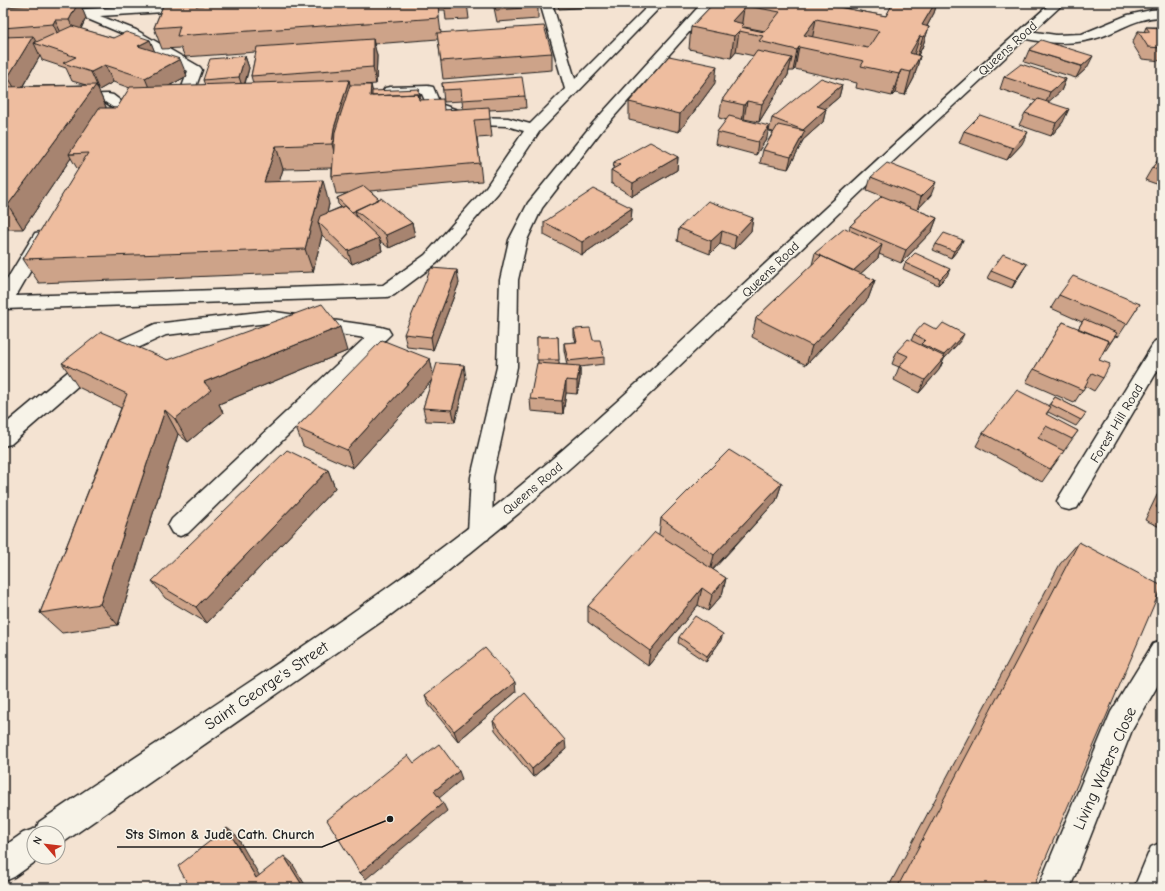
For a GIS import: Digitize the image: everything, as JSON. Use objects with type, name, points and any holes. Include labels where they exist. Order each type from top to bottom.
[{"type":"main road","points":[[3,18],[244,3]]},
{"type":"main road","points":[[546,3],[572,90]]},
{"type":"main road","points":[[3,302],[386,290],[431,259],[492,190],[533,129],[658,3]]},
{"type":"main road","points":[[480,532],[482,476],[507,367],[509,280],[518,240],[534,207],[598,126],[709,3]]},
{"type":"main road","name":"Queens Road","points":[[480,532],[549,475],[623,408],[886,158],[1058,3]]},
{"type":"main road","points":[[82,13],[132,32],[195,70],[177,101],[200,100]]},
{"type":"main road","points":[[1022,34],[1061,40],[1082,38],[1098,33],[1128,18],[1142,14],[1161,14]]},
{"type":"main road","points":[[373,92],[428,90],[434,107],[477,121],[508,122],[533,129]]},
{"type":"main road","points":[[63,99],[108,98],[127,104],[111,118]]},
{"type":"main road","points":[[3,302],[47,227]]},
{"type":"main road","points":[[3,438],[96,359],[162,329],[268,317],[381,334],[180,526]]},
{"type":"main road","name":"Forest Hill Road","points":[[1069,501],[1162,346]]},
{"type":"main road","name":"Saint George's Street","points":[[61,825],[122,782],[360,621],[480,532]]},
{"type":"main road","name":"Living Waters Close","points":[[1054,888],[1121,722],[1162,653]]},
{"type":"main road","points":[[3,866],[26,850]]},
{"type":"main road","points":[[1150,888],[1162,858]]},
{"type":"building","points":[[78,3],[69,20],[55,20],[53,24],[3,28],[3,7]]},
{"type":"building","points":[[164,3],[197,3],[196,6],[237,3],[438,3],[439,18],[177,36],[180,26],[154,28]]},
{"type":"building","points":[[204,3],[237,3],[203,5]]},
{"type":"building","points":[[445,3],[467,3],[468,7],[445,8]]},
{"type":"building","points":[[494,3],[537,3],[538,7],[496,10]]},
{"type":"building","points":[[714,3],[744,8],[732,21],[744,24],[741,27],[764,32],[780,12],[731,3],[822,3],[886,16],[893,3],[935,3],[922,25],[929,27],[923,37],[920,36],[910,53],[920,56],[911,72],[901,70],[899,74],[861,66],[864,61],[799,47],[797,50],[759,41],[763,36],[739,31],[734,36],[691,27]],"holes":[[[816,19],[879,31],[868,48],[804,35]]]},
{"type":"building","points":[[72,26],[113,38],[126,32],[150,40],[138,46],[180,59],[145,78],[105,65],[91,72],[63,63],[76,57],[34,43]]},
{"type":"building","points":[[544,26],[552,53],[441,61],[437,33]]},
{"type":"building","points":[[1146,27],[1162,28],[1162,48],[1148,47],[1138,31],[1150,32]]},
{"type":"building","points":[[33,36],[8,77],[3,77],[3,37]]},
{"type":"building","points":[[373,39],[373,67],[251,76],[257,47]]},
{"type":"building","points":[[1041,40],[1093,56],[1082,66],[1029,50]]},
{"type":"building","points":[[757,51],[792,58],[762,104],[747,101],[744,105],[722,100]]},
{"type":"building","points":[[245,56],[239,77],[203,80],[210,59]]},
{"type":"building","points":[[669,56],[717,66],[680,114],[629,102]]},
{"type":"building","points":[[1021,64],[1066,79],[1050,92],[1004,77]]},
{"type":"building","points":[[522,77],[525,96],[462,100],[461,89],[443,90],[442,83]]},
{"type":"building","points":[[821,78],[842,85],[817,106],[826,109],[803,130],[772,118]]},
{"type":"building","points":[[349,80],[334,128],[332,144],[276,146],[264,182],[323,180],[305,249],[23,259],[88,153],[69,154],[99,108],[117,108],[130,87]]},
{"type":"building","points":[[96,85],[8,205],[3,205],[3,87]]},
{"type":"building","points":[[350,85],[371,85],[370,96],[418,94],[419,100],[443,99],[444,110],[489,107],[490,119],[474,120],[480,163],[332,176],[335,132]]},
{"type":"building","points":[[419,89],[419,98],[418,94],[372,96],[372,91]]},
{"type":"building","points":[[1038,99],[1069,109],[1056,123],[1025,113]]},
{"type":"building","points":[[980,115],[1028,132],[1013,148],[964,131]]},
{"type":"building","points":[[729,116],[769,126],[758,142],[717,132]]},
{"type":"building","points":[[778,125],[805,131],[791,157],[763,150]]},
{"type":"building","points":[[650,142],[678,157],[633,183],[611,170],[620,165],[614,162]]},
{"type":"building","points":[[1162,155],[1162,171],[1152,168]]},
{"type":"building","points":[[887,163],[936,182],[921,197],[871,177]]},
{"type":"building","points":[[364,186],[379,199],[352,212],[337,198]]},
{"type":"building","points":[[594,189],[632,208],[582,242],[544,222]]},
{"type":"building","points":[[882,196],[937,218],[906,250],[850,226]]},
{"type":"building","points":[[381,198],[412,223],[386,235],[355,210]]},
{"type":"building","points":[[708,201],[753,218],[736,236],[722,231],[711,241],[679,228]]},
{"type":"building","points":[[345,206],[379,238],[348,251],[318,222],[320,216]]},
{"type":"building","points":[[845,228],[882,245],[853,271],[815,253]]},
{"type":"building","points":[[944,233],[963,240],[954,251],[936,244]]},
{"type":"building","points":[[915,253],[950,269],[940,279],[905,263]]},
{"type":"building","points":[[1003,254],[1027,264],[1015,281],[991,271]]},
{"type":"building","points":[[821,256],[875,280],[812,346],[756,318]]},
{"type":"building","points":[[431,268],[457,270],[431,337],[404,334]]},
{"type":"building","points":[[1073,276],[1140,304],[1127,324],[1059,295]]},
{"type":"building","points":[[322,304],[340,327],[204,382],[211,390],[175,419],[165,410],[100,604],[40,613],[127,394],[62,363],[101,332],[168,360]]},
{"type":"building","points":[[1084,319],[1117,333],[1110,343],[1108,343],[1109,341],[1078,329]]},
{"type":"building","points":[[1063,322],[1109,341],[1099,360],[1110,364],[1103,378],[1092,373],[1083,390],[1034,369]]},
{"type":"building","points":[[924,323],[937,330],[943,323],[964,334],[944,355],[921,344],[925,340],[914,334]]},
{"type":"building","points":[[590,328],[593,340],[600,340],[604,357],[568,361],[564,343],[577,342],[574,329]]},
{"type":"building","points":[[537,337],[558,337],[559,360],[537,360]]},
{"type":"building","points":[[908,339],[945,357],[925,380],[899,367],[908,356],[897,351]]},
{"type":"building","points":[[382,340],[430,359],[347,450],[296,428]]},
{"type":"building","points":[[437,363],[464,365],[452,410],[423,408]]},
{"type":"building","points":[[537,363],[580,366],[577,381],[566,380],[562,401],[530,399]]},
{"type":"building","points":[[1017,390],[1051,407],[1046,414],[1078,431],[1072,439],[1046,426],[1038,438],[1064,451],[1050,469],[983,433]]},
{"type":"building","points":[[1055,397],[1086,413],[1081,420],[1050,404]]},
{"type":"building","points":[[287,450],[328,470],[196,607],[152,581]]},
{"type":"building","points":[[729,450],[782,483],[714,555],[661,518]]},
{"type":"building","points":[[1162,495],[1162,510],[1156,507]]},
{"type":"building","points":[[655,532],[726,578],[712,595],[702,588],[650,651],[588,606]]},
{"type":"building","points":[[1079,542],[1162,586],[1033,888],[897,888]]},
{"type":"building","points":[[695,616],[723,634],[707,656],[679,637]]},
{"type":"building","points":[[485,648],[515,682],[454,731],[425,695]]},
{"type":"building","points":[[525,693],[565,740],[532,769],[493,721]]},
{"type":"building","points":[[439,744],[459,771],[434,791],[443,803],[360,873],[327,820],[408,755],[414,763]]},
{"type":"building","points":[[227,828],[256,878],[284,856],[304,888],[190,888],[178,866]]},
{"type":"place","name":"Sts Simon & Jude Cath. Church","points":[[390,819]]}]
